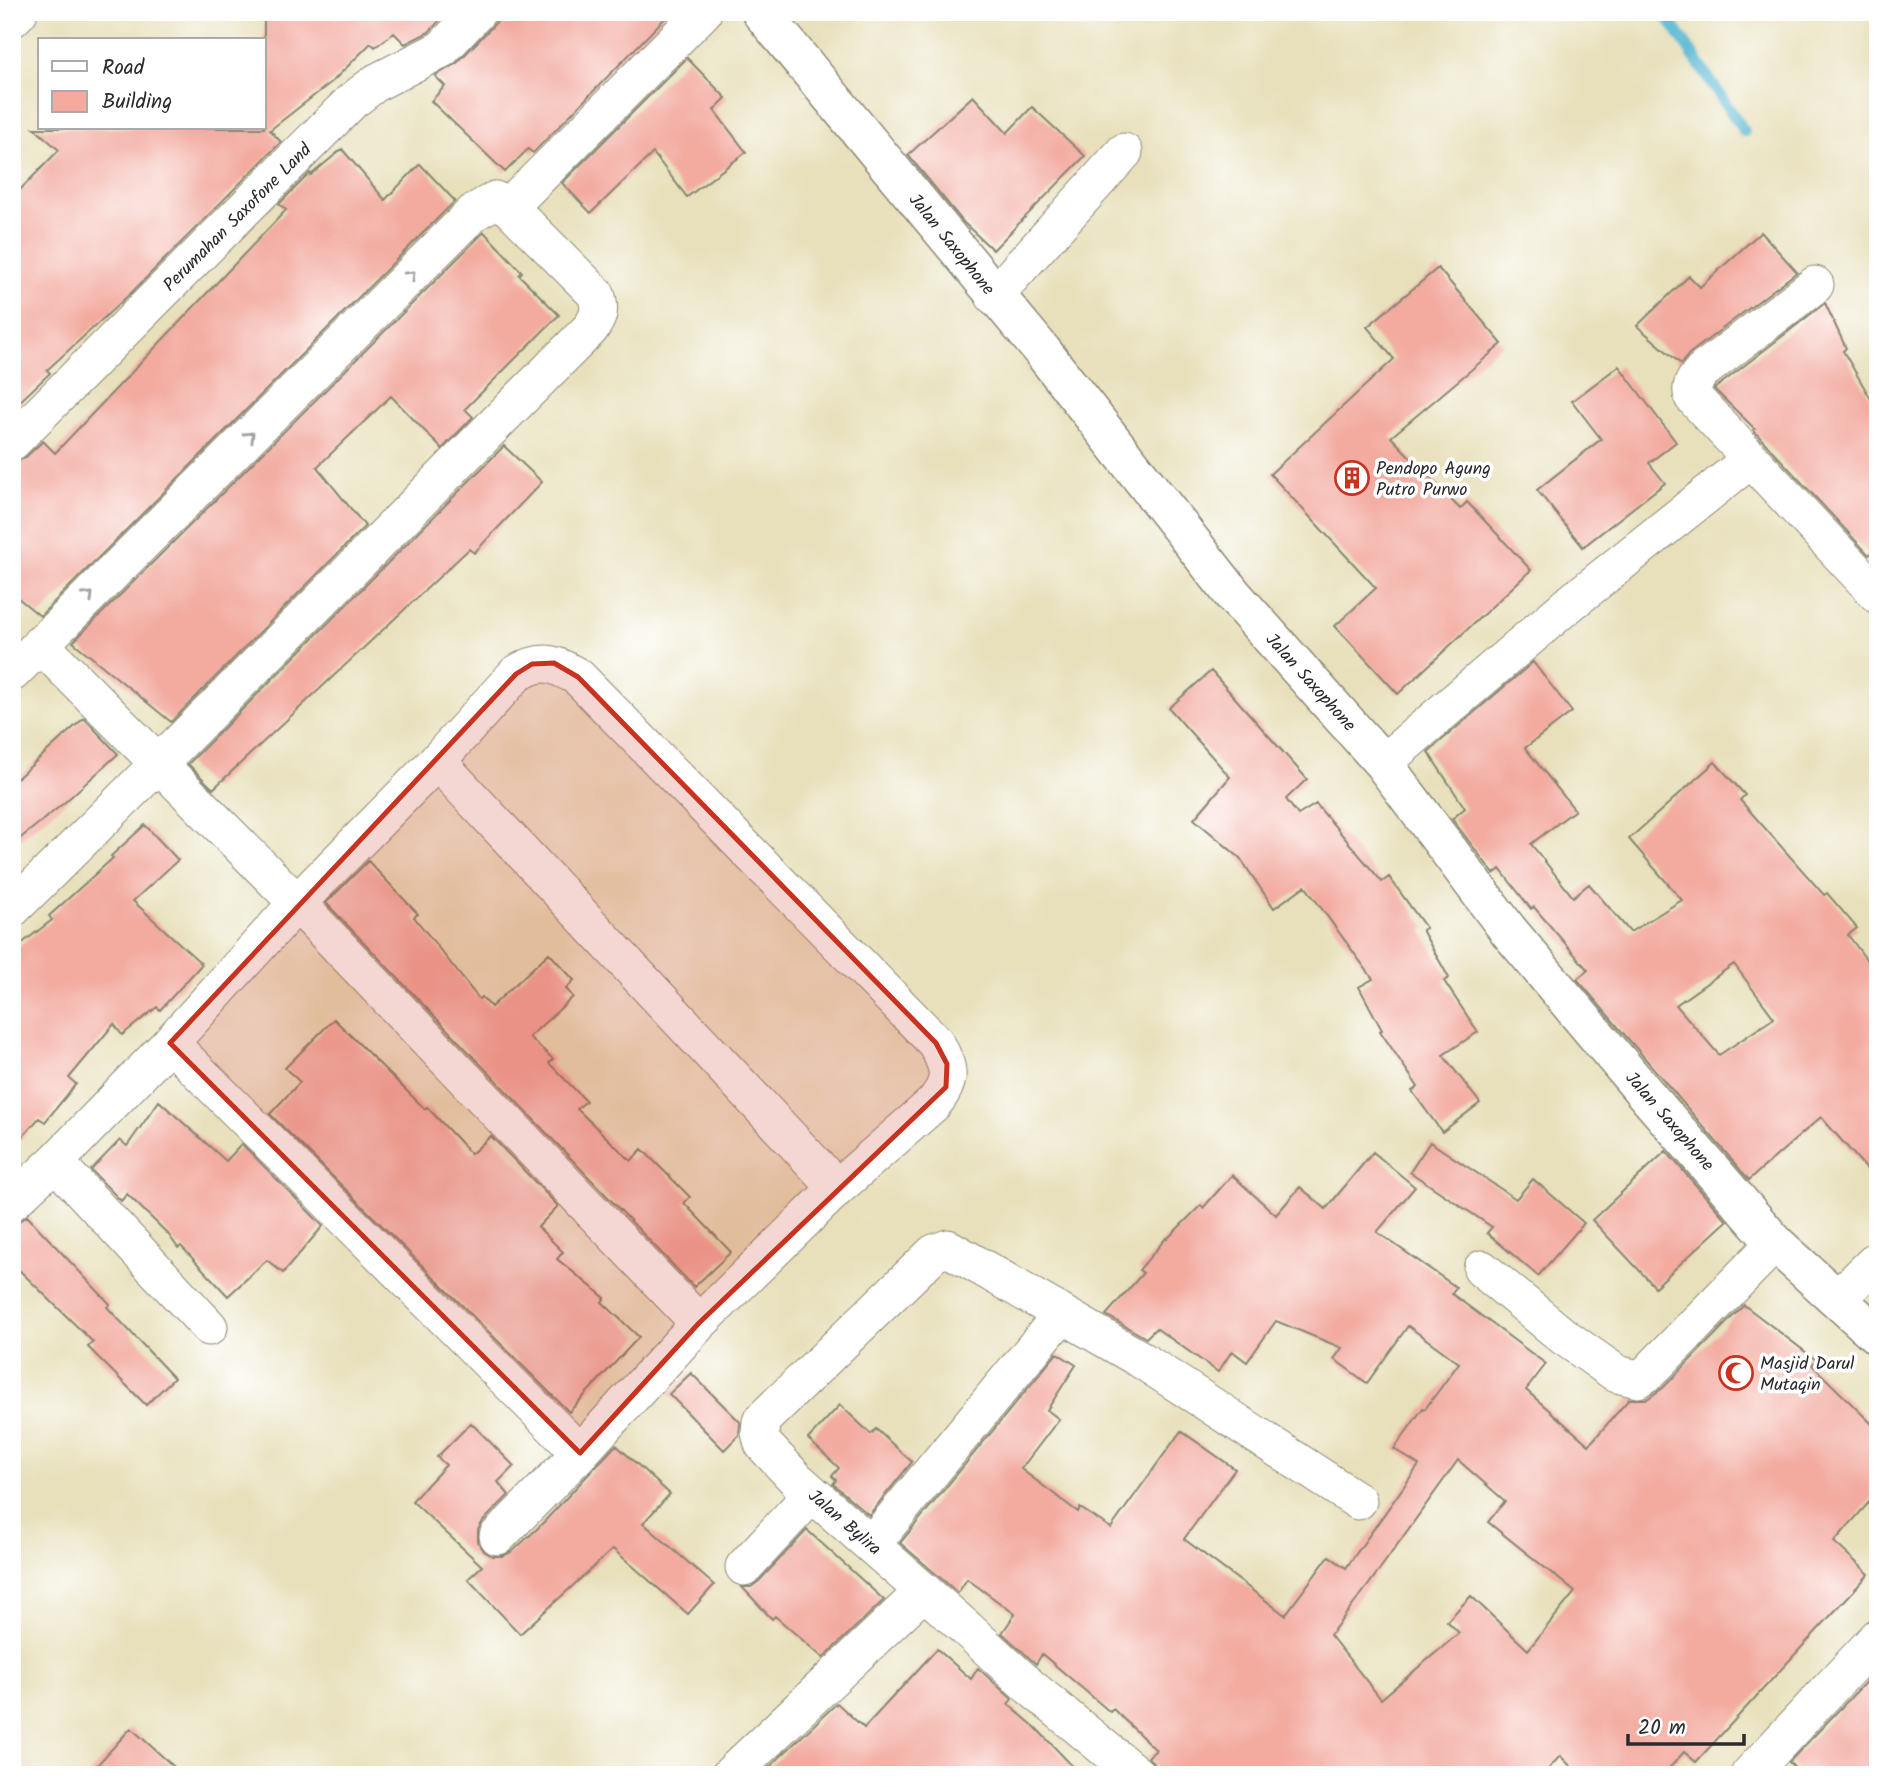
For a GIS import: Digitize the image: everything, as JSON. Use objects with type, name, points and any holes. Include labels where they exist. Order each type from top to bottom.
[{"type":"main road","name":"Jalan Saxophone","points":[[761,12],[1042,351],[1234,596],[1384,763],[1508,930],[1644,1092],[1775,1243],[1878,1336]]},
{"type":"street","points":[[12,19],[19,12]]},
{"type":"street","name":"Perumahan Saxofone Land","points":[[12,442],[352,101],[376,82],[442,49],[477,12]]},
{"type":"street","points":[[509,208],[703,12]]},
{"type":"street","points":[[994,296],[1124,152]]},
{"type":"street","points":[[12,673],[473,213],[495,200],[509,208],[596,294],[600,306],[597,319],[159,766],[12,909]]},
{"type":"street","points":[[1815,285],[1702,371],[1691,390],[1693,397],[1750,460],[1878,595]]},
{"type":"street","points":[[1384,763],[1563,609],[1750,460]]},
{"type":"street","points":[[40,644],[298,903],[699,1323]]},
{"type":"street","points":[[12,1202],[55,1162],[170,1043],[298,903],[437,761],[516,674],[532,664],[554,663],[578,677],[936,1043],[947,1064],[946,1087],[933,1104],[838,1188],[699,1323],[498,1536]]},
{"type":"street","points":[[437,761],[838,1188]]},
{"type":"street","points":[[170,1043],[580,1452]]},
{"type":"street","points":[[55,1162],[209,1327]]},
{"type":"street","points":[[1482,1269],[1563,1336],[1617,1374],[1638,1379],[1648,1373],[1775,1243]]},
{"type":"street","name":"Jalan Bylira","points":[[1062,1314],[956,1250],[948,1248],[934,1253],[761,1422],[760,1433],[763,1444],[812,1494],[1029,1686],[1137,1775]]},
{"type":"street","points":[[1838,1298],[1878,1259]]},
{"type":"street","points":[[871,1545],[1062,1314],[1140,1359],[1358,1501]]},
{"type":"street","points":[[744,1567],[812,1494]]},
{"type":"street","points":[[730,1775],[924,1591]]},
{"type":"street","points":[[1756,1773],[1878,1637]]},
{"type":"highlighted area","points":[[554,663],[578,677],[936,1043],[947,1064],[946,1087],[699,1323],[580,1453],[170,1043],[516,674],[532,664]]},
{"type":"building","points":[[264,12],[437,12],[442,18],[429,32],[405,44],[394,33],[375,47],[371,43],[334,80],[270,130],[281,142],[131,293],[47,370],[50,373],[12,409],[12,198],[59,150],[34,128],[266,130]]},
{"type":"building","points":[[506,12],[671,12],[533,153],[528,149],[505,172],[431,101],[445,86],[435,76],[457,63]]},
{"type":"building","points":[[687,58],[726,98],[714,110],[746,152],[687,197],[653,153],[591,213],[562,183]]},
{"type":"building","points":[[973,96],[1007,133],[1032,107],[1085,156],[993,250],[964,223],[908,155]]},
{"type":"building","points":[[342,149],[385,200],[420,164],[455,201],[40,616],[12,593],[12,462],[26,457],[43,441],[55,453],[286,210],[279,204],[310,173],[311,175]]},
{"type":"building","points":[[484,232],[522,272],[519,275],[559,315],[465,409],[473,417],[442,449],[391,396],[317,467],[365,526],[171,722],[73,642]]},
{"type":"building","points":[[1761,232],[1797,272],[1689,354],[1681,364],[1637,326],[1689,276],[1700,287]]},
{"type":"building","points":[[1438,268],[1502,344],[1391,437],[1460,509],[1467,502],[1531,570],[1398,694],[1335,626],[1376,588],[1270,474],[1394,359],[1367,327]]},
{"type":"building","points":[[1825,303],[1846,348],[1843,351],[1878,411],[1878,548],[1869,555],[1753,430],[1755,429],[1714,389]]},
{"type":"building","points":[[1619,366],[1676,442],[1649,463],[1665,483],[1583,547],[1537,490],[1601,439],[1572,401]]},
{"type":"building","points":[[504,446],[542,482],[474,553],[469,549],[213,789],[188,764]]},
{"type":"building","points":[[1533,662],[1572,712],[1525,748],[1575,810],[1531,844],[1573,897],[1589,884],[1630,932],[1682,900],[1629,839],[1715,762],[1745,795],[1740,800],[1857,928],[1848,935],[1878,975],[1878,1182],[1821,1117],[1749,1180],[1577,979],[1588,970],[1534,907],[1531,909],[1500,869],[1494,874],[1452,819],[1465,808],[1428,752]],"holes":[[[1734,964],[1774,1018],[1719,1055],[1676,1005]]]},
{"type":"building","points":[[1211,671],[1307,779],[1286,799],[1298,815],[1316,804],[1382,882],[1389,877],[1426,928],[1422,930],[1449,978],[1444,981],[1478,1032],[1443,1055],[1480,1103],[1442,1132],[1412,1091],[1418,1087],[1380,1031],[1382,1030],[1359,987],[1373,979],[1305,886],[1274,908],[1240,858],[1194,819],[1230,777],[1169,708]]},
{"type":"building","points":[[84,718],[118,754],[12,845],[12,783]]},
{"type":"building","points":[[145,825],[178,860],[133,901],[202,964],[160,1010],[157,1007],[122,1035],[114,1024],[69,1078],[76,1084],[45,1122],[39,1118],[12,1149],[12,951],[52,920],[49,916]]},
{"type":"building","points":[[368,861],[418,914],[414,917],[479,999],[482,997],[491,1007],[549,953],[574,980],[566,989],[573,997],[529,1037],[553,1059],[549,1063],[586,1101],[577,1109],[631,1161],[642,1149],[690,1197],[684,1203],[731,1252],[694,1287],[326,903]]},
{"type":"building","points":[[334,1019],[425,1109],[427,1107],[471,1154],[491,1136],[558,1206],[538,1227],[563,1252],[557,1259],[605,1298],[602,1302],[639,1337],[569,1412],[270,1114],[300,1082],[285,1068]]},
{"type":"building","points":[[159,1101],[226,1161],[242,1144],[323,1226],[283,1273],[267,1260],[228,1296],[127,1194],[121,1201],[91,1170],[120,1140],[127,1146]]},
{"type":"building","points":[[1430,1142],[1516,1199],[1533,1179],[1584,1223],[1538,1276],[1487,1233],[1492,1227],[1410,1172]]},
{"type":"building","points":[[1666,1151],[1727,1221],[1655,1287],[1592,1220]]},
{"type":"building","points":[[1373,1152],[1415,1187],[1377,1232],[1456,1287],[1452,1294],[1546,1364],[1526,1390],[1589,1445],[1629,1399],[1647,1399],[1663,1388],[1744,1305],[1816,1360],[1812,1365],[1878,1430],[1878,1492],[1834,1542],[1869,1574],[1696,1762],[1684,1752],[1663,1775],[1580,1775],[1560,1756],[1543,1775],[1157,1775],[1156,1767],[1148,1757],[1156,1750],[1113,1709],[1110,1712],[1042,1654],[1036,1664],[1002,1633],[1015,1614],[967,1579],[958,1593],[900,1543],[1057,1353],[1076,1365],[1047,1410],[1059,1419],[1021,1469],[1078,1512],[1080,1508],[1111,1528],[1181,1431],[1235,1469],[1184,1539],[1285,1615],[1329,1556],[1346,1568],[1419,1465],[1394,1449],[1459,1363],[1408,1326],[1367,1383],[1334,1359],[1342,1348],[1276,1321],[1247,1362],[1232,1351],[1218,1372],[1156,1328],[1146,1338],[1106,1315],[1143,1273],[1139,1270],[1166,1238],[1201,1205],[1203,1208],[1232,1175],[1276,1215],[1300,1187],[1326,1209]],"holes":[[[1458,1460],[1505,1501],[1488,1522],[1575,1592],[1528,1650],[1471,1596],[1447,1621],[1459,1633],[1381,1699],[1330,1635]]]},
{"type":"building","points":[[27,1216],[110,1304],[107,1307],[174,1378],[146,1405],[88,1347],[93,1342],[12,1263],[12,1222]]},
{"type":"building","points":[[691,1373],[740,1422],[739,1435],[724,1450],[669,1394]]},
{"type":"building","points":[[840,1405],[871,1434],[876,1429],[912,1462],[869,1515],[833,1484],[836,1480],[832,1476],[839,1468],[808,1439]]},
{"type":"building","points":[[471,1423],[514,1466],[498,1482],[509,1495],[483,1521],[478,1530],[478,1542],[484,1551],[492,1556],[503,1556],[513,1551],[616,1445],[670,1494],[643,1523],[714,1585],[688,1614],[613,1549],[520,1634],[468,1579],[482,1566],[412,1501],[446,1465],[437,1457]]},
{"type":"building","points":[[807,1530],[884,1600],[823,1658],[775,1616],[772,1619],[742,1587],[751,1587],[759,1581]]},
{"type":"building","points":[[937,1649],[971,1679],[978,1668],[1012,1699],[1008,1704],[1036,1728],[1081,1775],[761,1775],[837,1703],[864,1728]]},
{"type":"building","points":[[1878,1669],[1878,1775],[1801,1775],[1789,1762]]},
{"type":"building","points":[[131,1728],[183,1775],[88,1775]]},
{"type":"waterway","points":[[1664,12],[1744,131]]},
{"type":"place","name":"Pendopo Agung Putro Purwo","points":[[1352,478]]},
{"type":"place","name":"Masjid Darul Mutaqin","points":[[1736,1373]]}]
